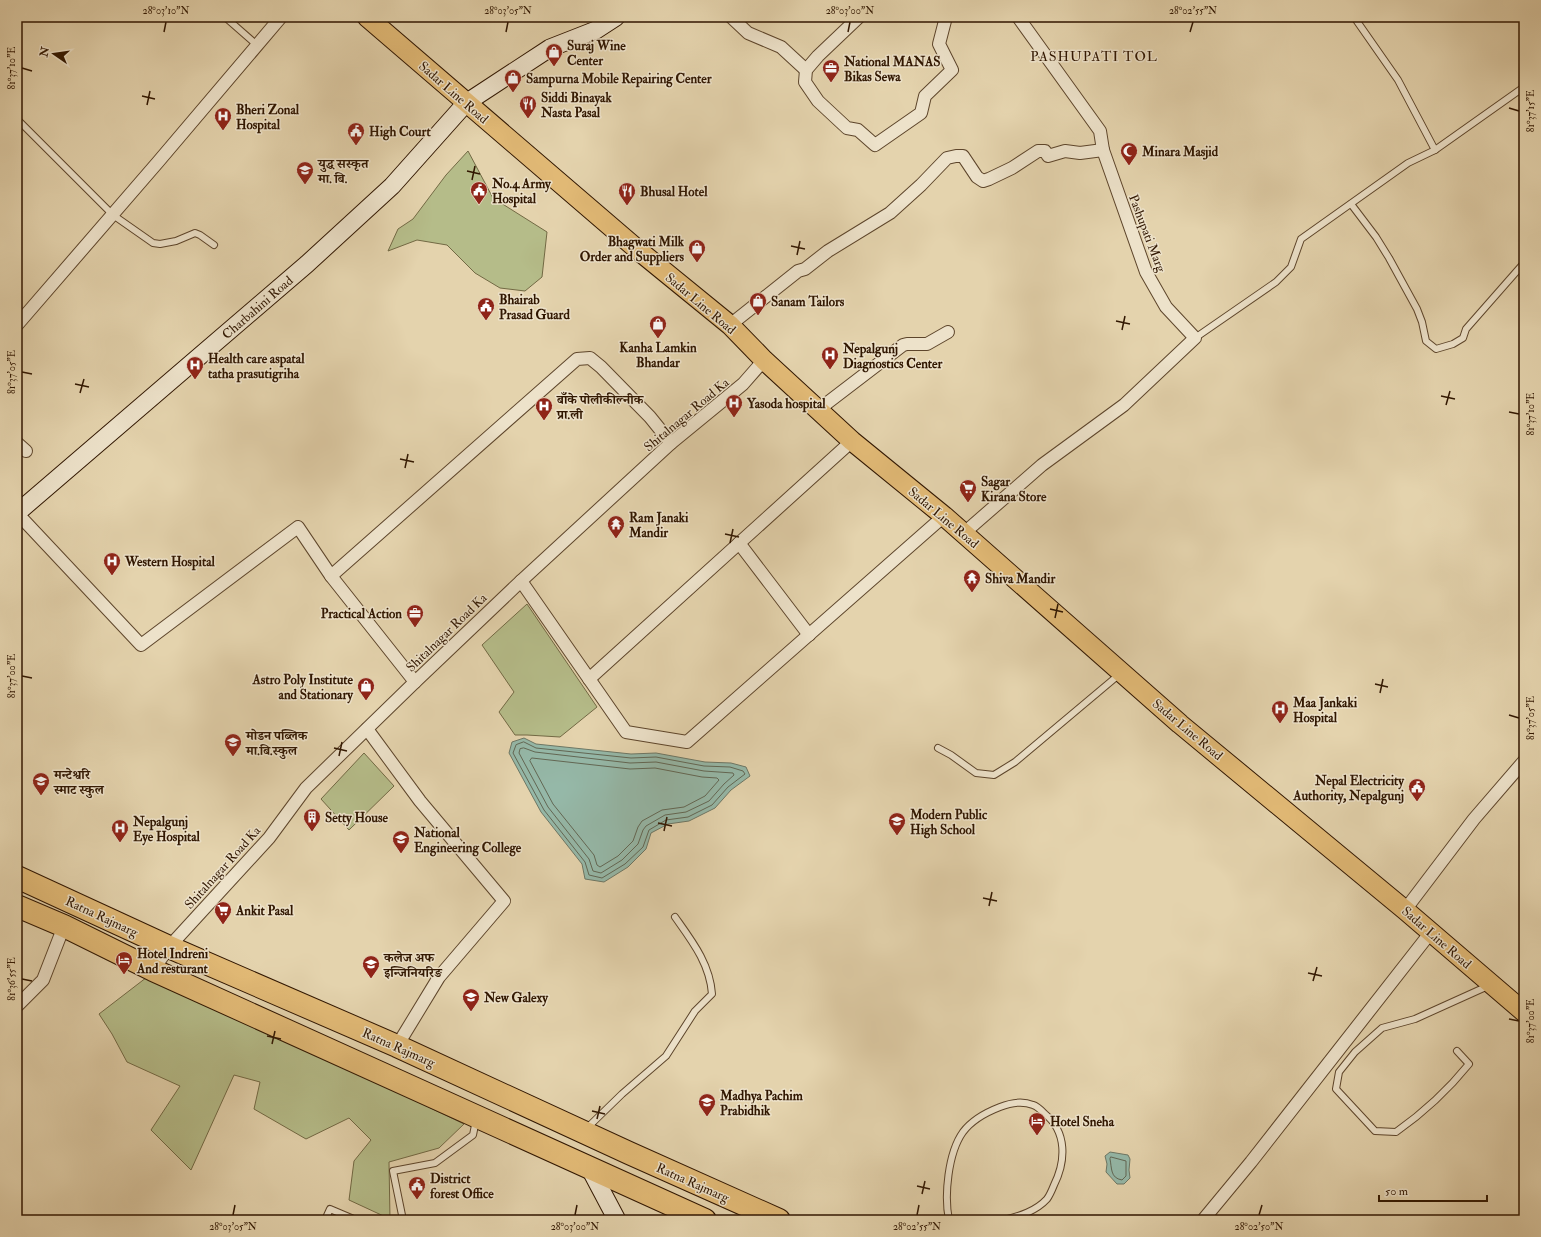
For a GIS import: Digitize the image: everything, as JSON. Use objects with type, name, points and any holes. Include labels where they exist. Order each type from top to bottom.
[{"type":"highway","name":"Ratna Rajmarg","points":[[17,877],[169,947],[397,1046],[779,1220]]},
{"type":"highway","name":"Ratna Rajmarg","points":[[17,906],[64,926],[153,970],[698,1218]]},
{"type":"main road","name":"Sadar Line Road","points":[[367,17],[638,250],[730,325],[764,360],[852,441],[964,533],[1180,724],[1405,910],[1524,1012]]},
{"type":"main road","name":"Charbahini Road","points":[[17,513],[307,264],[341,233],[392,186],[466,103],[550,48],[596,30],[612,18]]},
{"type":"main road","points":[[590,1169],[617,1220]]},
{"type":"street","points":[[17,326],[281,17]]},
{"type":"street","points":[[732,17],[748,33],[781,47],[806,70]]},
{"type":"street","points":[[859,17],[818,56],[806,70],[805,82],[818,101],[847,128],[858,130],[875,145],[921,113],[925,96],[952,70],[939,44],[946,17]]},
{"type":"street","name":"Pashupati Marg","points":[[1018,17],[1100,131],[1103,150],[1146,272],[1166,307],[1195,338]]},
{"type":"street","points":[[730,325],[798,271],[805,269],[828,251],[890,213],[921,185],[947,158],[963,156],[977,177],[982,181],[1012,168],[1038,151],[1045,151],[1048,156],[1065,151],[1080,153],[1103,150]]},
{"type":"street","points":[[818,410],[903,345],[926,344],[948,332]]},
{"type":"street","points":[[964,533],[1042,465],[1124,405],[1195,338]]},
{"type":"street","points":[[331,576],[577,359],[590,358],[601,366],[650,417],[671,443]]},
{"type":"street","name":"Shitalnagar Road Ka","points":[[153,970],[169,947],[268,838],[306,788],[368,729],[414,682],[521,581],[671,443],[743,384],[764,360]]},
{"type":"street","points":[[589,679],[852,441]]},
{"type":"street","points":[[17,443],[26,451]]},
{"type":"street","points":[[17,513],[140,645],[298,527],[331,576],[414,682]]},
{"type":"street","points":[[521,581],[626,732],[687,742],[944,516]]},
{"type":"street","points":[[739,543],[809,635]]},
{"type":"street","points":[[368,729],[420,801],[504,901],[439,977],[397,1046]]},
{"type":"street","points":[[1405,910],[1474,819],[1524,761]]},
{"type":"street","points":[[17,1006],[43,980],[64,926]]},
{"type":"street","points":[[1202,1220],[1251,1162],[1431,932]]},
{"type":"lane","points":[[225,17],[257,45]]},
{"type":"lane","points":[[1354,17],[1398,80],[1435,150]]},
{"type":"lane","points":[[1195,338],[1276,282],[1291,267],[1301,239],[1408,163],[1435,150],[1524,88]]},
{"type":"lane","points":[[17,118],[112,215],[153,243],[160,244],[176,241],[196,233],[200,234],[214,245]]},
{"type":"lane","points":[[1351,204],[1376,237],[1389,258],[1417,309],[1422,322],[1426,341],[1436,349],[1452,344],[1463,338],[1466,328],[1524,263]]},
{"type":"lane","points":[[938,748],[951,755],[976,773],[994,775],[1015,762],[1122,672]]},
{"type":"lane","points":[[583,1132],[622,1094],[666,1056],[695,1012],[712,994],[711,980],[699,951],[675,917]]},
{"type":"lane","points":[[1457,1051],[1469,1064],[1456,1080],[1421,1114],[1396,1132],[1375,1131],[1336,1089],[1338,1072],[1354,1052],[1382,1028],[1416,1019],[1492,984]]},
{"type":"lane","points":[[949,1220],[948,1190],[953,1154],[963,1132],[987,1112],[1012,1103],[1033,1105],[1051,1119],[1057,1126],[1063,1149],[1059,1175],[1048,1198],[1025,1214],[1004,1220]]},
{"type":"lane","points":[[403,1220],[393,1171],[435,1163],[473,1136],[476,1117]]},
{"type":"lane","points":[[325,1220],[330,1209],[356,1220]]},
{"type":"green space","points":[[468,151],[493,198],[547,232],[542,277],[525,291],[500,288],[475,273],[447,245],[417,240],[388,251],[398,229],[413,219],[446,175]]},
{"type":"green space","points":[[527,604],[597,707],[560,737],[515,735],[499,712],[514,692],[482,645]]},
{"type":"green space","points":[[364,753],[394,786],[349,830],[321,799]]},
{"type":"green space","points":[[151,974],[464,1124],[439,1148],[389,1162],[390,1219],[349,1200],[354,1161],[371,1140],[349,1118],[306,1139],[254,1109],[260,1082],[234,1075],[191,1170],[151,1130],[180,1086],[127,1062],[99,1014]]},
{"type":"water","points":[[524,738],[536,744],[631,754],[656,753],[705,762],[731,763],[746,767],[750,776],[731,790],[715,808],[689,821],[668,824],[651,833],[646,849],[628,867],[604,882],[585,879],[582,864],[541,812],[509,753],[512,742]]},
{"type":"water","points":[[1110,1152],[1128,1155],[1130,1159],[1130,1178],[1124,1184],[1117,1184],[1106,1172],[1107,1164],[1105,1156]]},
{"type":"place","name":"Suraj Wine Center","points":[[554,67]]},
{"type":"place","name":"National MANAS Bikas Sewa","points":[[831,83]]},
{"type":"place","name":"Sampurna Mobile Repairing Center","points":[[513,93]]},
{"type":"place","name":"Siddi Binayak Nasta Pasal","points":[[528,119]]},
{"type":"place","name":"Bheri Zonal Hospital","points":[[223,131]]},
{"type":"place","name":"High Court","points":[[356,146]]},
{"type":"place","name":"Minara Masjid","points":[[1129,166]]},
{"type":"place","name":"युद्ध सस्कृत मा. बि.","points":[[305,185]]},
{"type":"place","name":"No.4 Army Hospital","points":[[479,205]]},
{"type":"place","name":"Bhusal Hotel","points":[[627,206]]},
{"type":"place","name":"Bhagwati Milk Order and Suppliers","points":[[697,263]]},
{"type":"place","name":"Sanam Tailors","points":[[758,316]]},
{"type":"place","name":"Bhairab Prasad Guard","points":[[486,321]]},
{"type":"place","name":"Kanha Lamkin Bhandar","points":[[658,339]]},
{"type":"place","name":"Nepalgunj Diagnostics Center","points":[[830,370]]},
{"type":"place","name":"Health care aspatal tatha prasutigriha","points":[[195,380]]},
{"type":"place","name":"Yasoda hospital","points":[[734,418]]},
{"type":"place","name":"बाँके पोलीकील्नीक प्रा.ली","points":[[544,421]]},
{"type":"place","name":"Sagar Kirana Store","points":[[968,503]]},
{"type":"place","name":"Ram Janaki Mandir","points":[[616,539]]},
{"type":"place","name":"Western Hospital","points":[[112,576]]},
{"type":"place","name":"Shiva Mandir","points":[[972,593]]},
{"type":"place","name":"Practical Action","points":[[415,628]]},
{"type":"place","name":"Astro Poly Institute and Stationary","points":[[366,701]]},
{"type":"place","name":"Maa Jankaki Hospital","points":[[1280,724]]},
{"type":"place","name":"माेडन पब्लिक मा.बि.स्कुल","points":[[233,757]]},
{"type":"place","name":"मन्टेश्वरि स्माट स्कुल","points":[[41,796]]},
{"type":"place","name":"Nepal Electricity Authority, Nepalgunj","points":[[1417,802]]},
{"type":"place","name":"Setty House","points":[[312,832]]},
{"type":"place","name":"Modern Public High School","points":[[897,836]]},
{"type":"place","name":"Nepalgunj Eye Hospital","points":[[120,843]]},
{"type":"place","name":"National Engineering College","points":[[401,854]]},
{"type":"place","name":"Ankit Pasal","points":[[223,925]]},
{"type":"place","name":"Hotel Indreni And resturant","points":[[124,975]]},
{"type":"place","name":"कलेज अफ इन्जिनियरिङ","points":[[371,979]]},
{"type":"place","name":"New Galexy","points":[[471,1012]]},
{"type":"place","name":"Madhya Pachim Prabidhik","points":[[707,1117]]},
{"type":"place","name":"Hotel Sneha","points":[[1037,1136]]},
{"type":"place","name":"District forest Office","points":[[417,1200]]},
{"type":"district","name":"PASHUPATI TOL","points":[[1094,56]]}]
